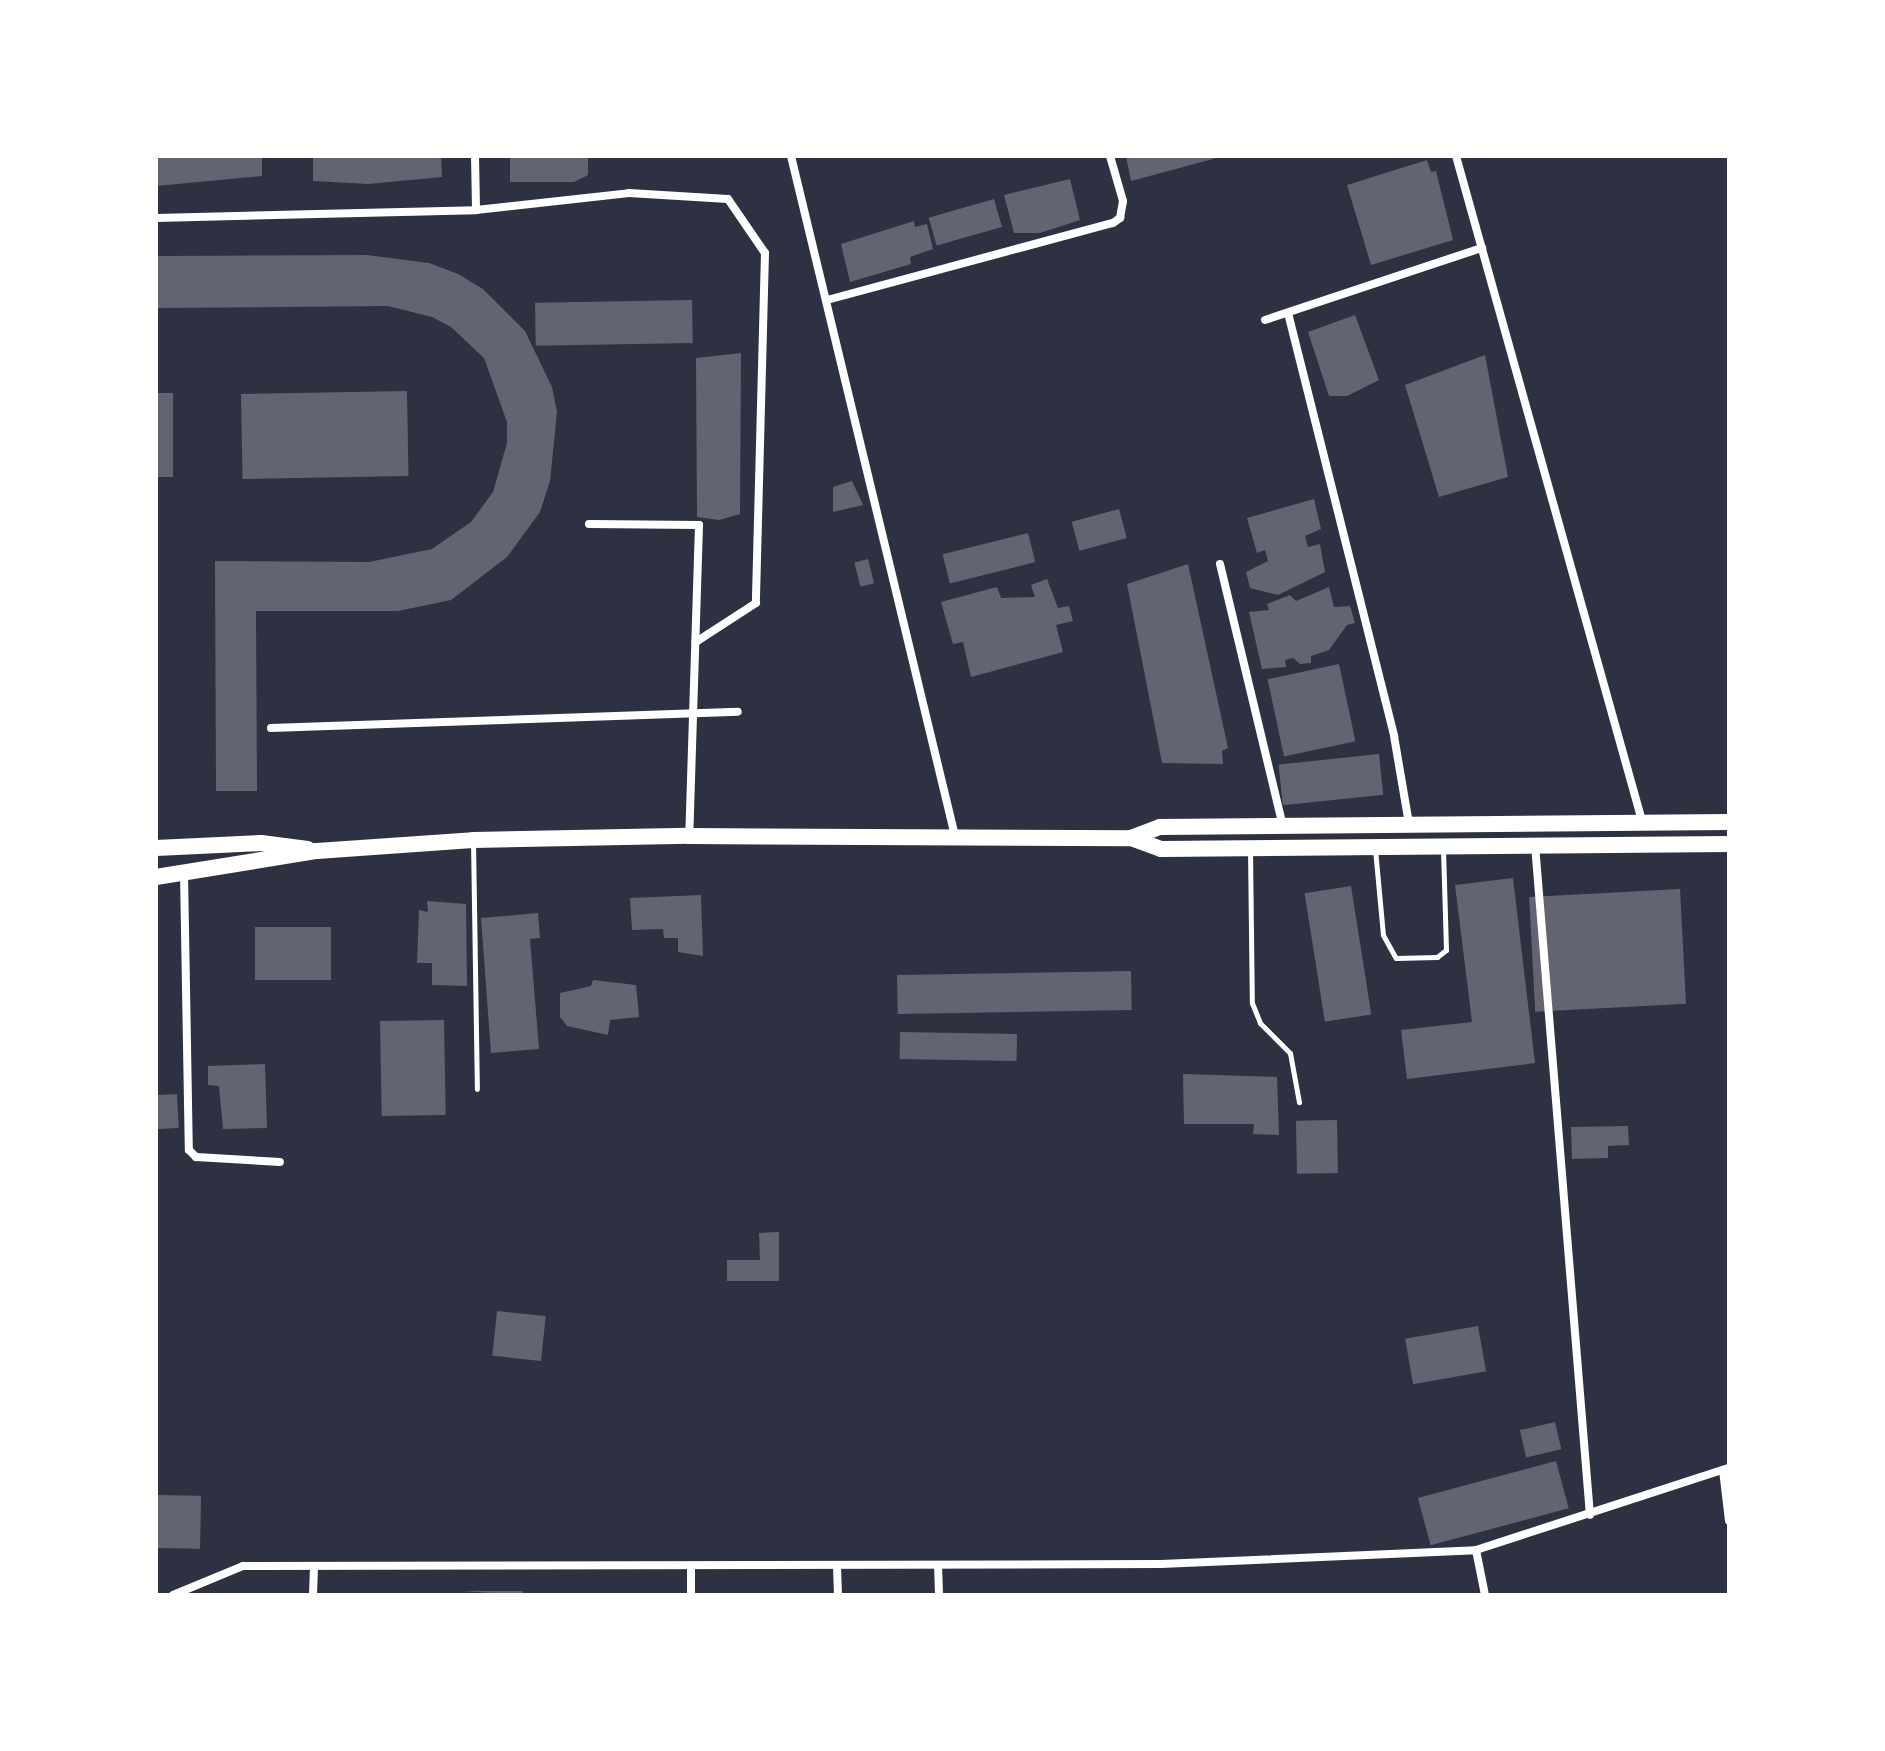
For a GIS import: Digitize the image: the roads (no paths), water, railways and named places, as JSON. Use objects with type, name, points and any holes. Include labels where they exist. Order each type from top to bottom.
[{"type":"main road","points":[[1131,838],[1160,827],[1729,822]]},
{"type":"main road","points":[[156,877],[317,851],[473,840],[689,836],[1131,838],[1161,849],[1729,844]]},
{"type":"main road","points":[[156,848],[261,843],[317,851]]},
{"type":"street","points":[[475,156],[476,210]]},
{"type":"street","points":[[791,156],[955,836]]},
{"type":"street","points":[[827,300],[1113,223],[1120,218],[1123,201],[1110,156]]},
{"type":"street","points":[[1456,156],[1642,821]]},
{"type":"street","points":[[156,218],[476,210],[629,193],[728,199],[765,253],[756,603],[696,642]]},
{"type":"street","points":[[1265,320],[1482,248]]},
{"type":"street","points":[[1288,313],[1394,736],[1409,824]]},
{"type":"street","points":[[589,524],[699,525],[689,836]]},
{"type":"street","points":[[1220,564],[1283,827]]},
{"type":"street","points":[[271,728],[738,712]]},
{"type":"street","points":[[1534,844],[1590,1515]]},
{"type":"street","points":[[184,873],[189,1150],[196,1157],[280,1162]]},
{"type":"street","points":[[173,1595],[243,1566],[1161,1564],[1476,1550],[1726,1469],[1729,1521]]},
{"type":"street","points":[[1476,1550],[1485,1595]]},
{"type":"street","points":[[938,1565],[939,1595]]},
{"type":"street","points":[[313,1595],[314,1566]]},
{"type":"street","points":[[691,1566],[691,1595]]},
{"type":"street","points":[[837,1566],[838,1595]]},
{"type":"lane","points":[[473,840],[477,1089]]},
{"type":"lane","points":[[1375,848],[1383,935],[1396,958],[1437,957],[1446,950],[1442,846]]},
{"type":"lane","points":[[1250,849],[1252,1003],[1260,1023],[1290,1053],[1299,1102]]}]
